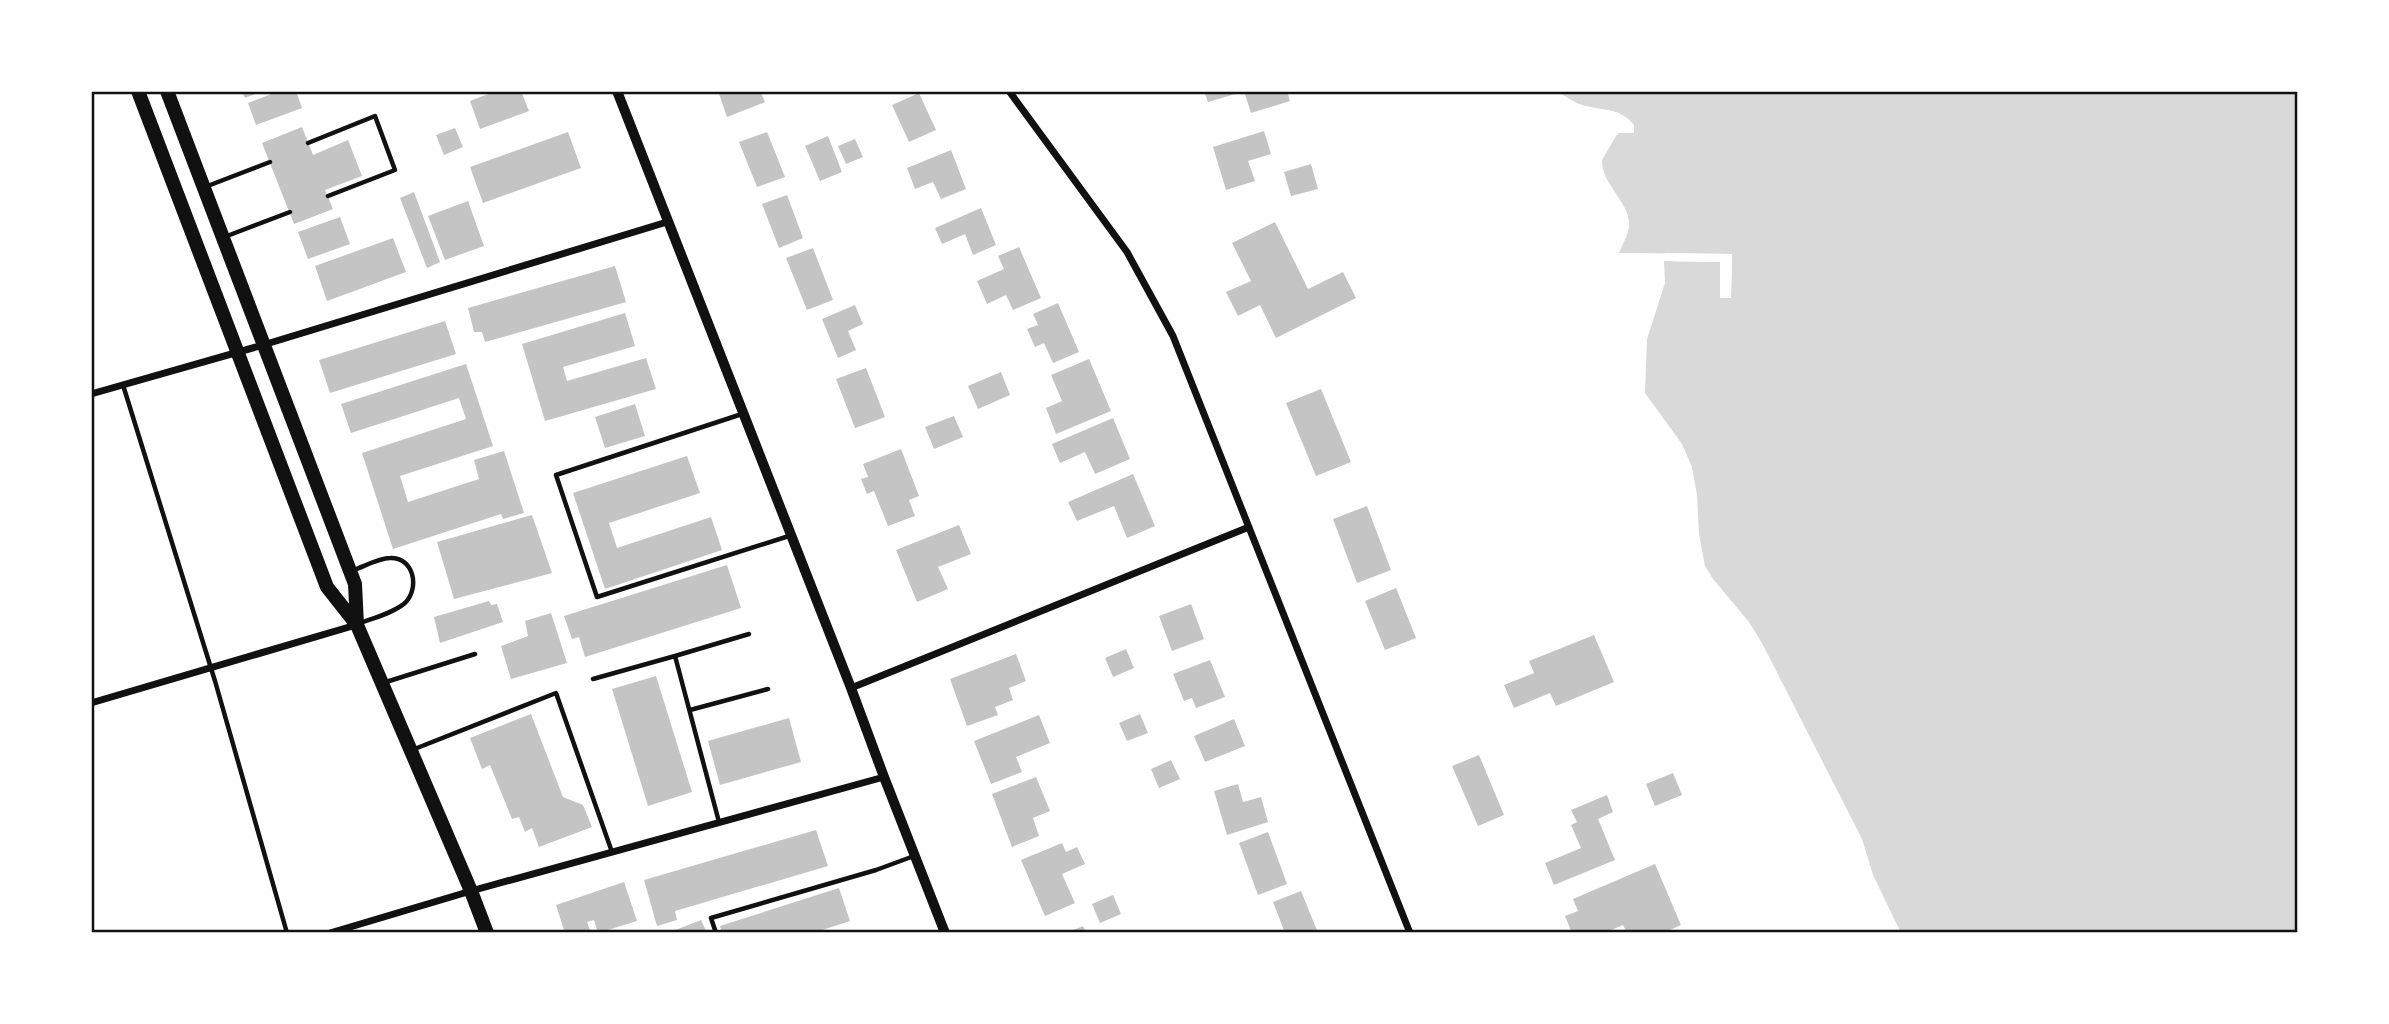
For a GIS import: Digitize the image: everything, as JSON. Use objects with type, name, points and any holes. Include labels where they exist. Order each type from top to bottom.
[{"type":"main road","points":[[138,91],[327,587],[357,625],[487,933]]},
{"type":"main road","points":[[167,91],[355,584],[357,625]]},
{"type":"street","points":[[617,91],[945,933]]},
{"type":"street","points":[[1009,91],[1127,252],[1172,335],[1410,933]]},
{"type":"street","points":[[91,394],[263,345],[667,222]]},
{"type":"street","points":[[851,688],[1249,527]]},
{"type":"street","points":[[91,703],[357,625]]},
{"type":"street","points":[[330,933],[471,891],[884,777]]},
{"type":"lane","points":[[308,143],[375,116],[394,170],[328,197]]},
{"type":"lane","points":[[203,187],[270,162]]},
{"type":"lane","points":[[223,238],[290,212]]},
{"type":"lane","points":[[122,385],[211,668],[287,933]]},
{"type":"lane","points":[[743,414],[556,475],[597,597],[791,536]]},
{"type":"lane","points":[[350,572],[387,558],[397,558],[408,566],[414,579],[412,590],[405,602],[390,612],[357,625]]},
{"type":"lane","points":[[593,679],[749,634]]},
{"type":"lane","points":[[382,683],[475,654]]},
{"type":"lane","points":[[675,656],[720,822]]},
{"type":"lane","points":[[690,710],[768,689]]},
{"type":"lane","points":[[411,750],[556,693],[612,852]]},
{"type":"lane","points":[[716,933],[711,918],[915,856]]},
{"type":"shaded area","points":[[1557,91],[2298,91],[2298,933],[1901,933],[1873,875],[1862,839],[1763,645],[1749,622],[1705,566],[1692,467],[1682,444],[1645,393],[1647,339],[1665,283],[1664,261],[1720,262],[1720,297],[1731,298],[1732,254],[1619,253],[1629,227],[1629,219],[1606,177],[1602,160],[1616,136],[1619,133],[1634,133],[1634,125],[1617,112],[1582,105]]},
{"type":"pier","points":[[1665,253],[1732,254],[1731,298],[1720,298],[1720,262],[1664,261],[1664,258],[1722,259],[1723,294],[1728,294],[1728,258],[1664,256]]},
{"type":"building","points":[[242,91],[263,91],[245,98]]},
{"type":"building","points":[[279,91],[296,91],[302,108],[256,125],[248,103]]},
{"type":"building","points":[[496,91],[521,91],[529,111],[480,129],[470,101]]},
{"type":"building","points":[[718,91],[760,91],[765,102],[727,117]]},
{"type":"building","points":[[1204,91],[1241,91],[1242,92],[1208,102]]},
{"type":"building","points":[[1244,91],[1287,91],[1290,101],[1251,113]]},
{"type":"building","points":[[919,93],[936,130],[909,142],[892,105]]},
{"type":"building","points":[[302,127],[313,155],[348,140],[362,176],[325,190],[333,209],[294,224],[262,143]]},
{"type":"building","points":[[455,128],[463,147],[444,155],[436,135]]},
{"type":"building","points":[[1264,131],[1271,154],[1248,161],[1255,181],[1226,190],[1213,147]]},
{"type":"building","points":[[568,132],[581,168],[483,203],[470,167]]},
{"type":"building","points":[[767,132],[785,177],[757,187],[739,142]]},
{"type":"building","points":[[828,136],[842,172],[820,181],[805,146]]},
{"type":"building","points":[[855,139],[863,157],[846,164],[838,146]]},
{"type":"building","points":[[951,150],[966,189],[941,199],[933,182],[915,189],[907,168]]},
{"type":"building","points":[[1311,164],[1318,189],[1291,196],[1284,172]]},
{"type":"building","points":[[414,192],[440,262],[427,268],[400,198]]},
{"type":"building","points":[[787,195],[803,238],[779,248],[762,204]]},
{"type":"building","points":[[468,201],[484,246],[445,260],[428,216]]},
{"type":"building","points":[[981,208],[996,245],[973,255],[965,234],[942,244],[935,228]]},
{"type":"building","points":[[340,217],[350,244],[308,259],[298,232]]},
{"type":"building","points":[[1275,222],[1308,289],[1343,272],[1356,298],[1276,338],[1260,305],[1238,316],[1226,292],[1251,281],[1232,243]]},
{"type":"building","points":[[393,238],[406,272],[327,301],[315,266]]},
{"type":"building","points":[[1019,247],[1041,298],[1013,310],[1006,295],[987,304],[977,281],[1004,269],[998,256]]},
{"type":"building","points":[[813,248],[833,300],[807,310],[786,258]]},
{"type":"building","points":[[615,266],[626,302],[485,342],[482,332],[474,332],[468,308]]},
{"type":"building","points":[[1058,303],[1079,352],[1053,363],[1044,343],[1035,347],[1027,329],[1038,325],[1033,314]]},
{"type":"building","points":[[855,305],[863,324],[848,331],[856,350],[838,358],[822,319]]},
{"type":"building","points":[[625,313],[635,346],[563,367],[567,381],[646,358],[656,389],[545,421],[522,344]]},
{"type":"building","points":[[445,321],[456,354],[330,393],[319,360]]},
{"type":"building","points":[[1089,359],[1111,411],[1056,434],[1046,408],[1062,401],[1051,375]]},
{"type":"building","points":[[466,364],[493,446],[400,476],[408,502],[479,479],[474,460],[504,451],[524,513],[503,519],[501,514],[393,549],[362,453],[466,419],[459,398],[351,433],[341,404]]},
{"type":"building","points":[[866,368],[885,417],[855,428],[836,379]]},
{"type":"building","points":[[1001,372],[1010,395],[978,409],[968,386]]},
{"type":"building","points":[[1321,389],[1351,462],[1316,476],[1286,403]]},
{"type":"building","points":[[635,404],[645,436],[605,448],[595,417]]},
{"type":"building","points":[[954,416],[963,437],[934,449],[925,427]]},
{"type":"building","points":[[1113,418],[1130,459],[1095,474],[1085,452],[1060,463],[1052,444]]},
{"type":"building","points":[[901,449],[919,496],[909,500],[915,516],[888,526],[874,491],[867,494],[861,479],[868,477],[863,464]]},
{"type":"building","points":[[687,456],[700,493],[609,523],[617,548],[711,517],[722,550],[605,589],[573,493]]},
{"type":"building","points":[[1133,474],[1155,526],[1127,538],[1114,506],[1077,521],[1068,502]]},
{"type":"building","points":[[1367,506],[1391,570],[1357,583],[1333,519]]},
{"type":"building","points":[[532,515],[552,573],[454,599],[437,542]]},
{"type":"building","points":[[959,525],[971,554],[938,567],[948,589],[917,602],[896,550]]},
{"type":"building","points":[[727,565],[741,608],[585,657],[579,637],[572,639],[564,616]]},
{"type":"building","points":[[1396,588],[1416,638],[1385,650],[1365,601]]},
{"type":"building","points":[[489,601],[491,605],[497,604],[503,622],[440,643],[434,617]]},
{"type":"building","points":[[1191,604],[1204,639],[1172,651],[1159,616]]},
{"type":"building","points":[[551,613],[567,663],[511,679],[501,646],[528,636],[525,621]]},
{"type":"building","points":[[1594,635],[1614,682],[1556,706],[1550,693],[1514,708],[1504,685],[1534,673],[1529,661]]},
{"type":"building","points":[[1126,649],[1134,668],[1113,677],[1105,658]]},
{"type":"building","points":[[1016,654],[1026,681],[1009,688],[1013,700],[995,707],[998,715],[967,726],[950,679]]},
{"type":"building","points":[[1210,660],[1225,697],[1196,708],[1192,698],[1184,701],[1173,674]]},
{"type":"building","points":[[656,676],[692,792],[648,806],[612,689]]},
{"type":"building","points":[[531,714],[563,797],[583,805],[592,827],[539,847],[532,828],[525,832],[519,817],[512,819],[490,765],[482,769],[470,738]]},
{"type":"building","points":[[1140,714],[1148,733],[1127,741],[1119,723]]},
{"type":"building","points":[[1039,715],[1050,743],[1016,757],[1022,772],[991,784],[974,741]]},
{"type":"building","points":[[789,718],[801,762],[720,785],[708,741]]},
{"type":"building","points":[[1234,719],[1245,746],[1205,762],[1194,736]]},
{"type":"building","points":[[1479,755],[1504,815],[1478,826],[1452,766]]},
{"type":"building","points":[[1171,760],[1180,779],[1159,788],[1151,769]]},
{"type":"building","points":[[1673,773],[1682,795],[1655,806],[1646,784]]},
{"type":"building","points":[[1036,777],[1050,811],[1033,818],[1039,836],[1012,847],[992,794]]},
{"type":"building","points":[[1238,784],[1243,802],[1261,797],[1268,822],[1227,835],[1214,791]]},
{"type":"building","points":[[1607,795],[1613,812],[1598,819],[1615,860],[1554,885],[1545,863],[1581,848],[1571,825],[1577,822],[1571,810]]},
{"type":"building","points":[[816,830],[828,866],[675,911],[677,920],[657,926],[644,880]]},
{"type":"building","points":[[1268,832],[1287,884],[1258,895],[1239,843]]},
{"type":"building","points":[[1062,843],[1066,852],[1077,847],[1085,864],[1062,874],[1075,903],[1045,916],[1021,860]]},
{"type":"building","points":[[1655,864],[1681,925],[1663,933],[1627,933],[1623,925],[1604,933],[1572,933],[1565,916],[1578,911],[1573,899]]},
{"type":"building","points":[[624,882],[637,921],[598,933],[594,920],[587,922],[591,933],[565,933],[556,905]]},
{"type":"building","points":[[839,888],[850,921],[813,933],[722,933],[720,926]]},
{"type":"building","points":[[1301,891],[1318,933],[1285,933],[1273,902]]},
{"type":"building","points":[[1113,895],[1121,914],[1100,923],[1092,904]]},
{"type":"building","points":[[701,920],[707,933],[668,933]]},
{"type":"building","points":[[1083,926],[1086,933],[1066,933]]}]
